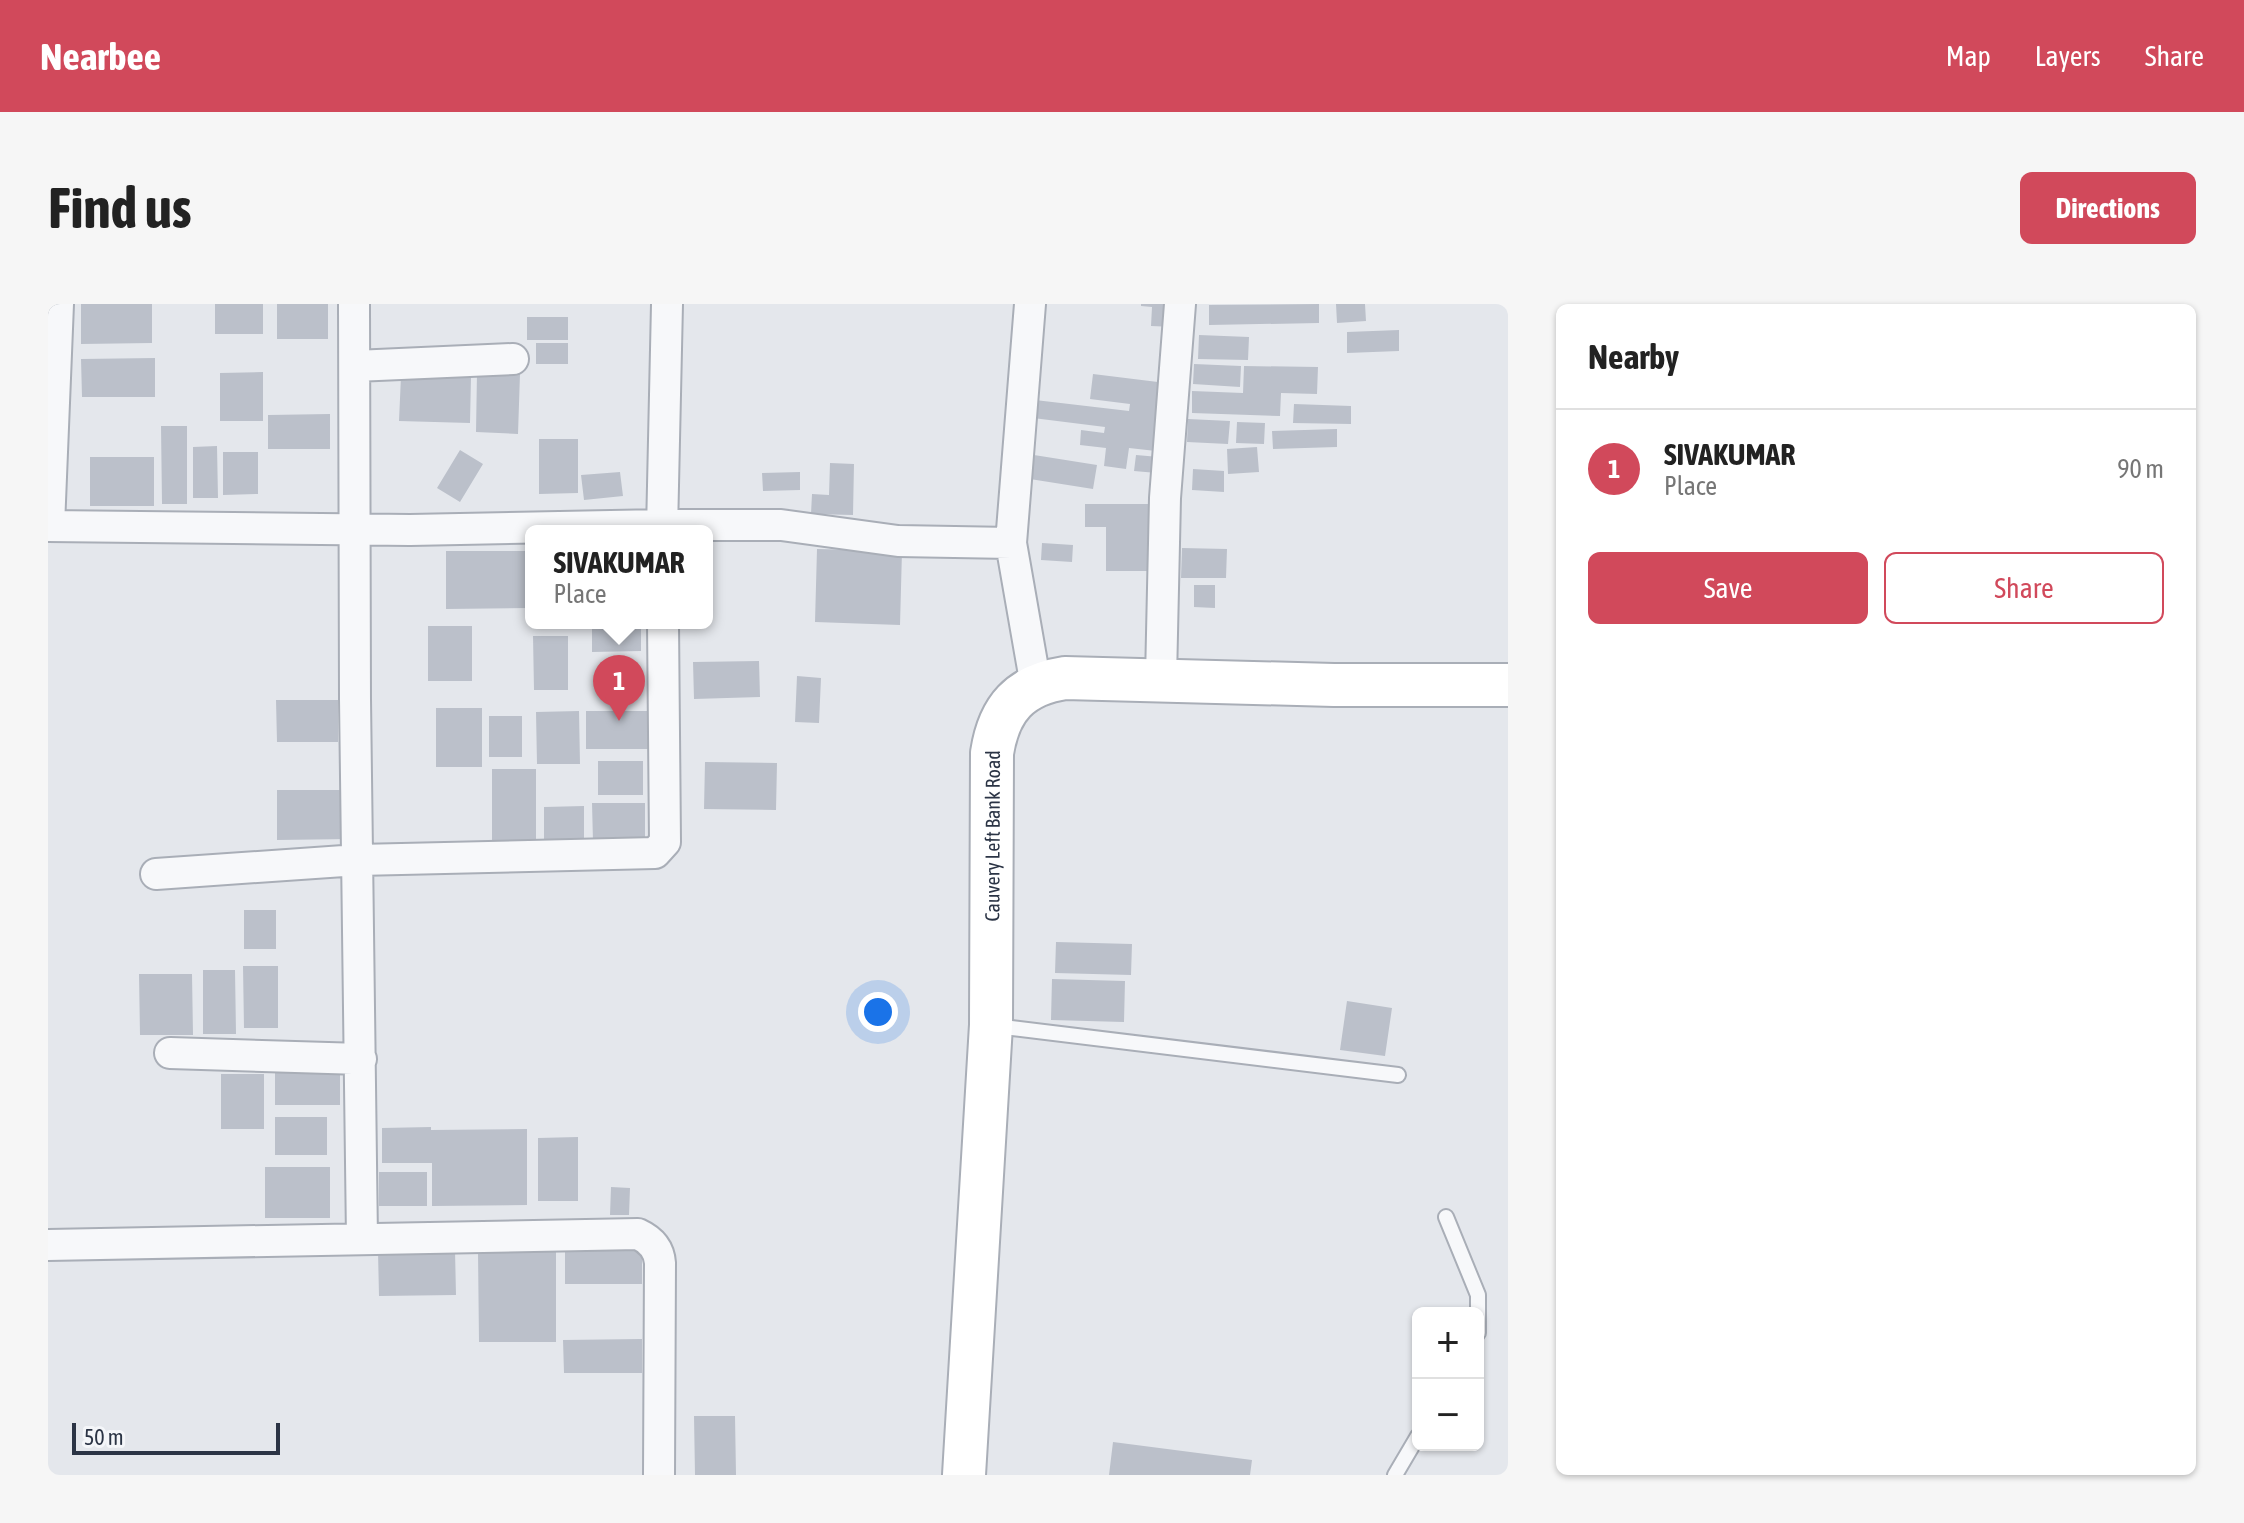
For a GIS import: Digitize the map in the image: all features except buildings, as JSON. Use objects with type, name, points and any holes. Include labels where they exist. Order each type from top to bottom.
[{"type":"main road","name":"Cauvery Left Bank Road","points":[[964,1475],[991,1025],[992,753],[999,722],[1008,708],[1020,695],[1036,686],[1065,678],[1334,685],[1508,685]]},
{"type":"street","points":[[58,304],[48,526],[525,529]]},
{"type":"street","points":[[354,304],[362,1239]]},
{"type":"street","points":[[662,525],[667,304]]},
{"type":"street","points":[[1030,304],[1011,543],[1036,686]]},
{"type":"street","points":[[1161,679],[1165,498],[1180,304]]},
{"type":"street","points":[[355,366],[513,359]]},
{"type":"street","points":[[713,527],[781,525],[898,541],[1011,543]]},
{"type":"street","points":[[156,874],[358,860],[648,854],[661,849],[665,842],[663,629]]},
{"type":"street","points":[[170,1053],[361,1059]]},
{"type":"street","points":[[48,1245],[630,1233],[650,1240],[660,1263],[659,1475]]},
{"type":"lane","points":[[991,1025],[1398,1075]]},
{"type":"lane","points":[[1446,1217],[1478,1295],[1478,1307]]},
{"type":"lane","points":[[1395,1475],[1412,1446]]},
{"type":"place","name":"SIVAKUMAR","points":[[619,721]]}]
